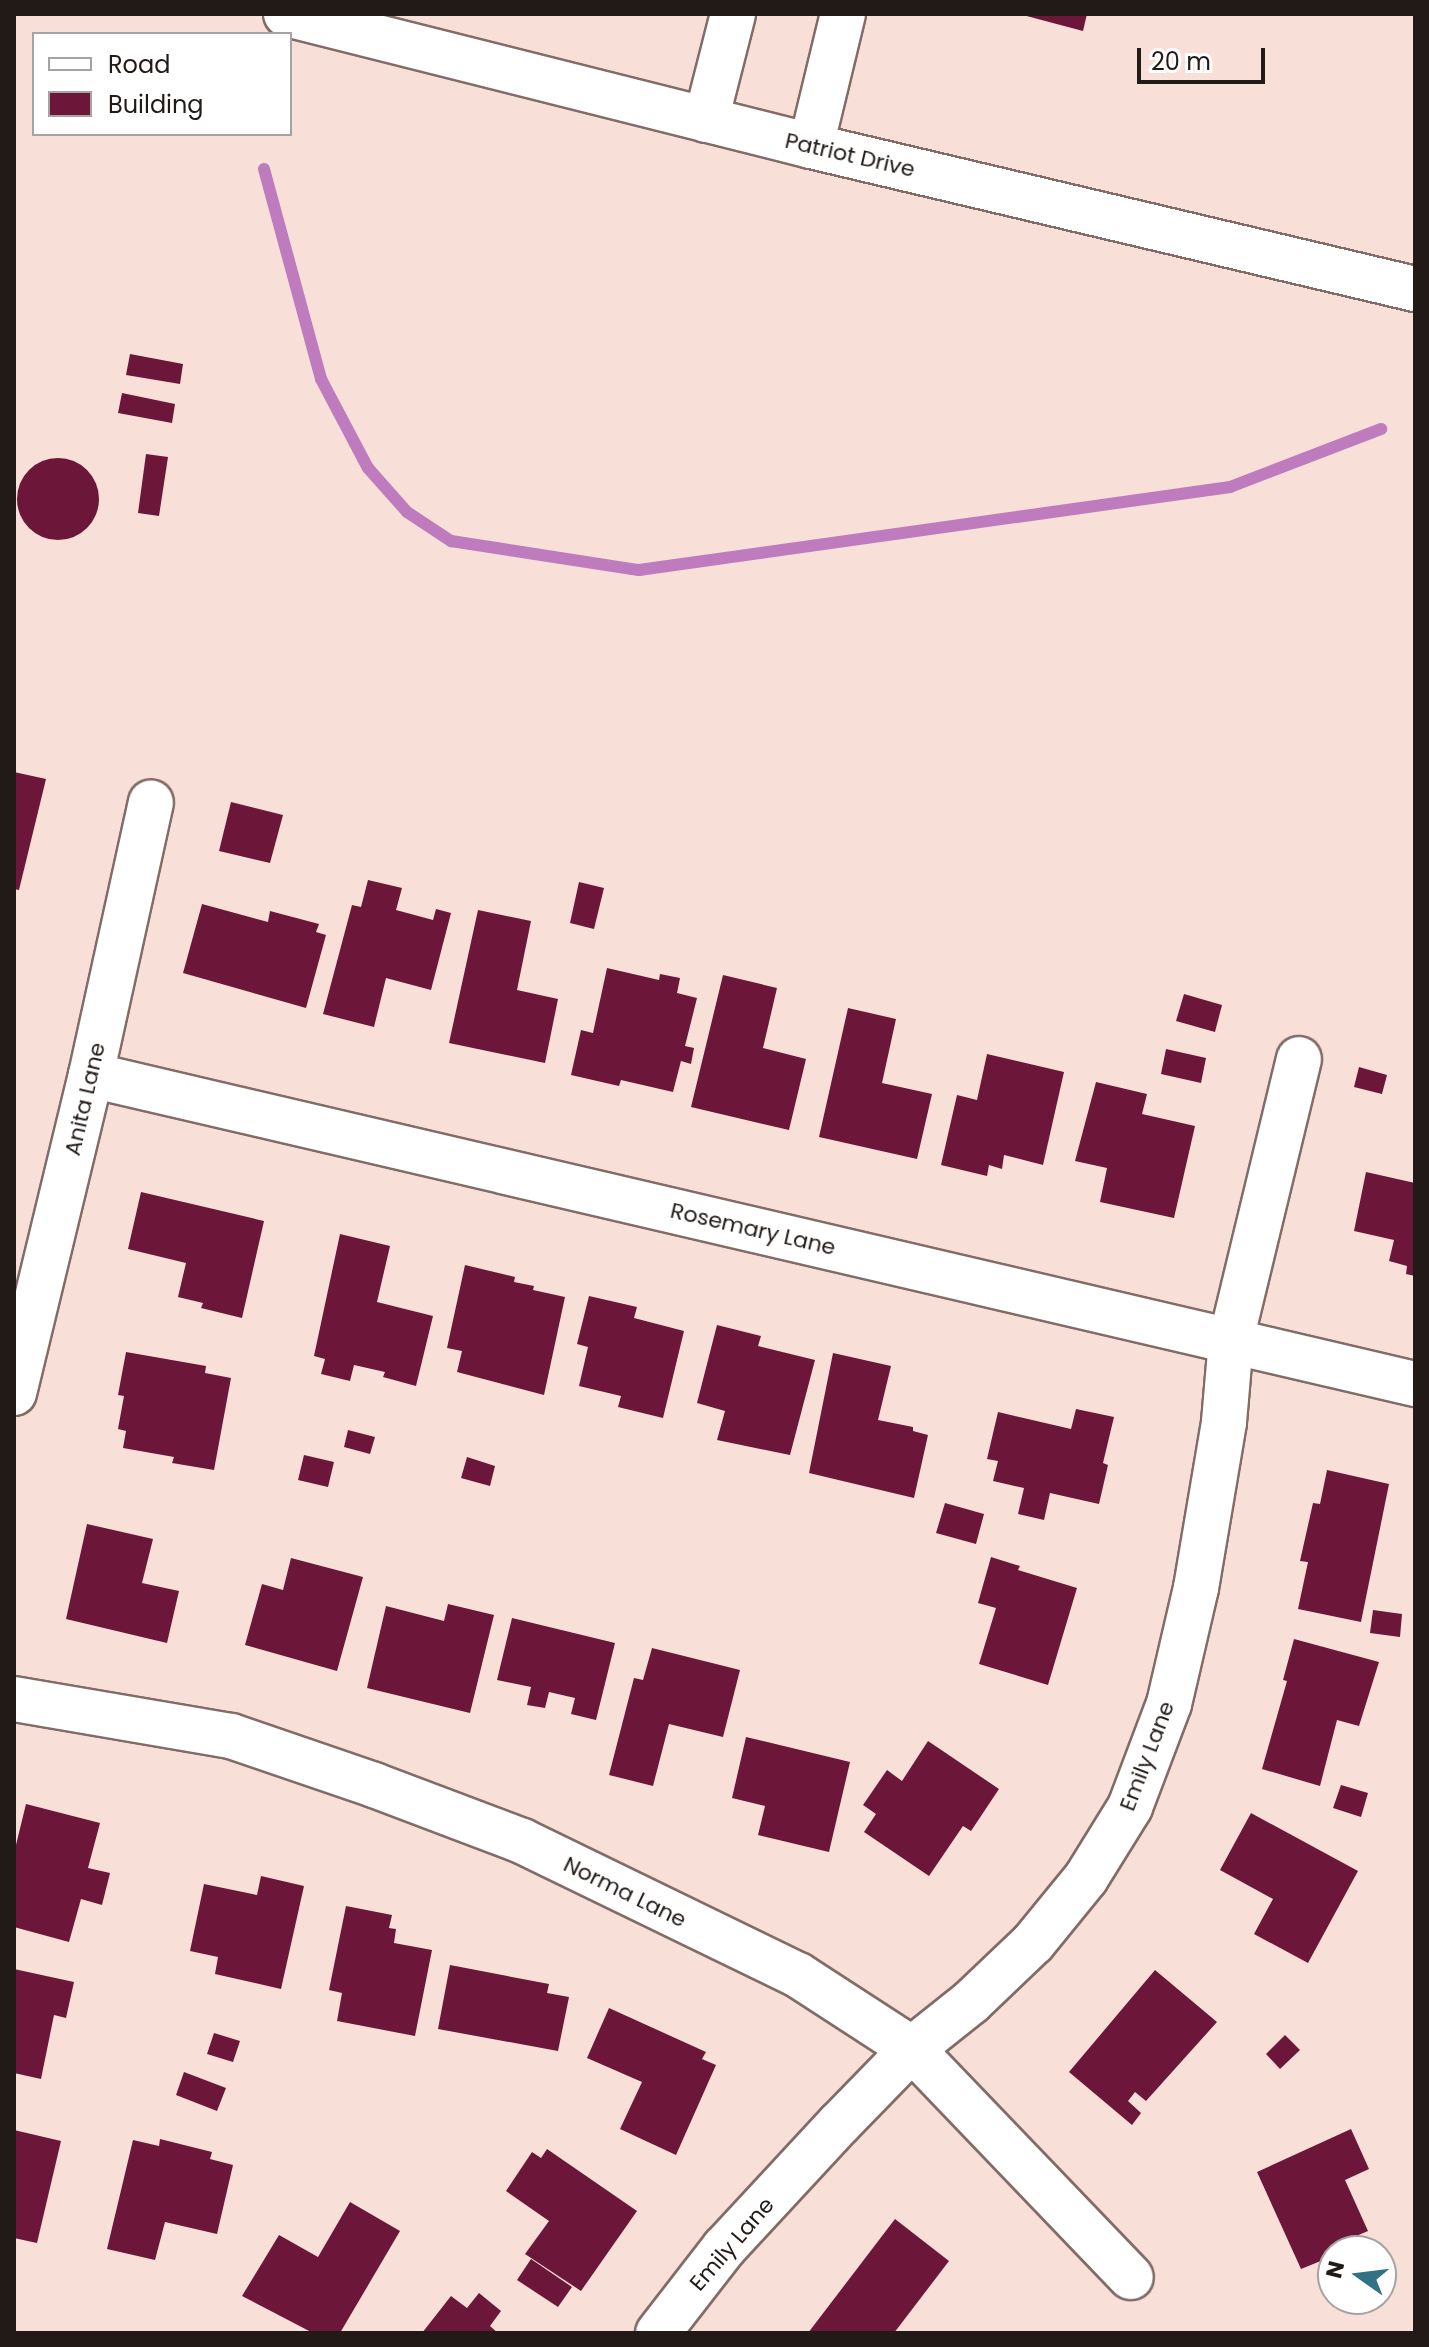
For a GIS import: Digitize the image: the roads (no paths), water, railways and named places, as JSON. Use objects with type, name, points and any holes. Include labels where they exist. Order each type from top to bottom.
[{"type":"street","name":"Patriot Drive","points":[[286,14],[811,146],[1415,289]]},
{"type":"street","points":[[706,120],[733,14]]},
{"type":"street","points":[[811,146],[843,14]]},
{"type":"street","name":"Anita Lane","points":[[14,1393],[91,1075],[151,803]]},
{"type":"street","name":"Emily Lane","points":[[658,2333],[724,2248],[912,2049],[971,2002],[1033,1943],[1086,1878],[1130,1807],[1169,1704],[1196,1588],[1224,1422],[1231,1340],[1299,1059]]},
{"type":"street","name":"Rosemary Lane","points":[[91,1075],[1415,1384]]},
{"type":"street","name":"Norma Lane","points":[[14,1699],[231,1736],[522,1841],[798,1975],[912,2049],[1131,2277]]},
{"type":"waterway","points":[[264,169],[321,379],[368,468],[407,512],[451,541],[639,570],[1230,487],[1381,429]]}]
